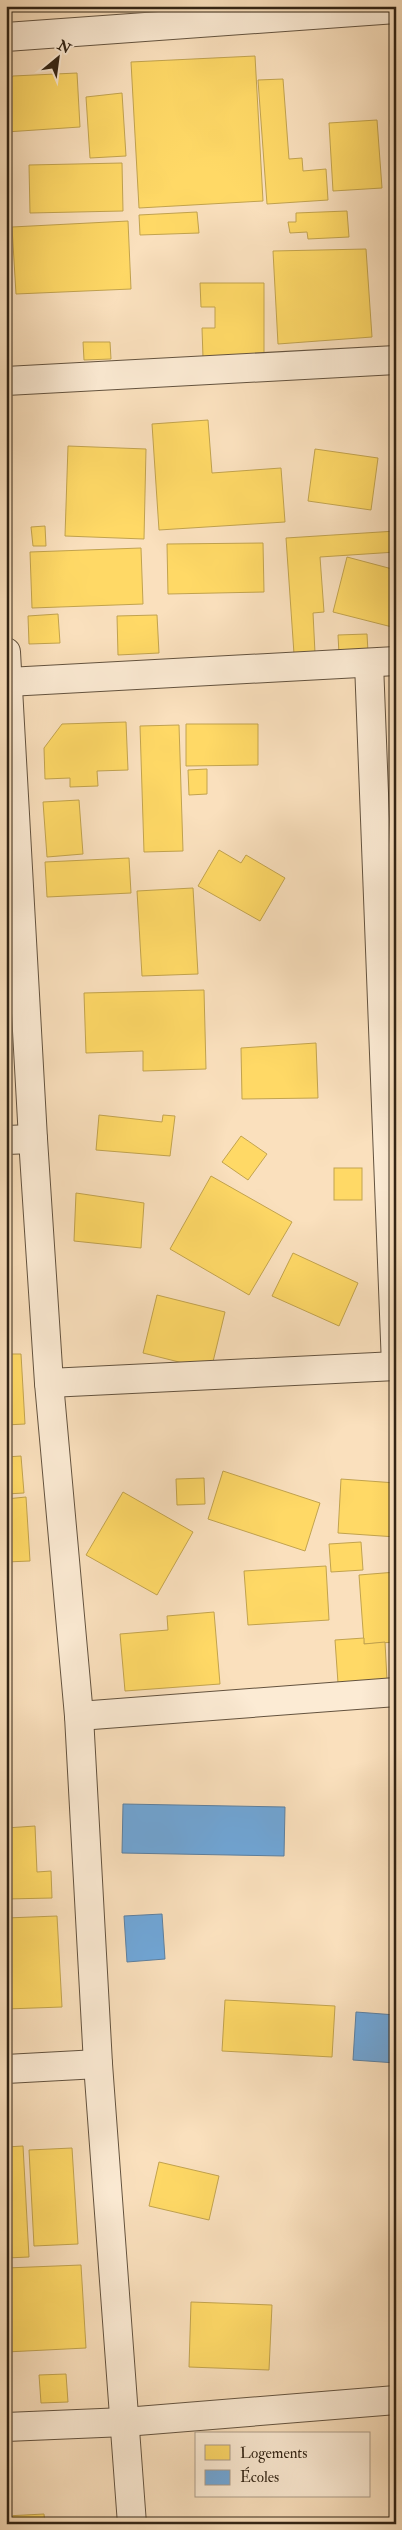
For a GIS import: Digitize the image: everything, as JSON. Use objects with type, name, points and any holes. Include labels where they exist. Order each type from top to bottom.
[{"type":"street","points":[[6,37],[396,8]]},
{"type":"street","points":[[6,381],[396,360]]},
{"type":"street","points":[[6,652],[33,1139],[49,1383],[79,1716],[98,2064],[132,2524]]},
{"type":"street","points":[[8,682],[396,661]]},
{"type":"street","points":[[49,1383],[396,1366],[369,663]]},
{"type":"street","points":[[6,1140],[33,1139]]},
{"type":"street","points":[[79,1716],[396,1692]]},
{"type":"street","points":[[6,2069],[98,2064]]},
{"type":"street","points":[[6,2427],[125,2422],[396,2400]]},
{"type":"building: Logements","points":[[58,6],[71,6],[68,11]]},
{"type":"building: Logements","points":[[255,56],[263,201],[139,208],[131,62]]},
{"type":"building: Logements","points":[[77,73],[80,127],[6,132],[6,84],[13,76]]},
{"type":"building: Logements","points":[[283,79],[289,159],[302,158],[303,171],[326,169],[328,200],[267,204],[258,80]]},
{"type":"building: Logements","points":[[122,93],[126,156],[90,158],[86,97]]},
{"type":"building: Logements","points":[[377,120],[382,188],[333,191],[329,123]]},
{"type":"building: Logements","points":[[390,120],[396,120],[396,163],[393,163]]},
{"type":"building: Logements","points":[[122,163],[123,211],[30,213],[29,165]]},
{"type":"building: Logements","points":[[347,211],[349,237],[308,239],[307,232],[290,233],[288,222],[296,222],[296,213]]},
{"type":"building: Logements","points":[[197,212],[199,233],[140,235],[139,215]]},
{"type":"building: Logements","points":[[128,221],[131,289],[16,294],[12,227]]},
{"type":"building: Logements","points":[[366,249],[372,337],[278,344],[273,251]]},
{"type":"building: Logements","points":[[200,283],[264,283],[264,357],[203,358],[202,328],[215,328],[215,307],[201,307]]},
{"type":"building: Logements","points":[[83,342],[110,342],[111,359],[84,360]]},
{"type":"building: Logements","points":[[208,420],[212,473],[281,468],[285,522],[159,530],[152,424]]},
{"type":"building: Logements","points":[[68,446],[146,449],[144,539],[65,536]]},
{"type":"building: Logements","points":[[315,449],[378,458],[371,510],[308,501]]},
{"type":"building: Logements","points":[[45,526],[46,546],[33,546],[31,527]]},
{"type":"building: Logements","points":[[396,531],[396,552],[320,557],[324,612],[313,613],[315,653],[294,654],[286,538]]},
{"type":"building: Logements","points":[[263,543],[264,592],[168,594],[167,544]]},
{"type":"building: Logements","points":[[141,548],[143,604],[32,608],[30,552]]},
{"type":"building: Logements","points":[[347,557],[396,570],[396,628],[333,612]]},
{"type":"building: Logements","points":[[58,614],[60,643],[29,644],[28,616]]},
{"type":"building: Logements","points":[[157,615],[159,653],[118,655],[117,616]]},
{"type":"building: Logements","points":[[367,634],[368,652],[339,654],[338,635]]},
{"type":"building: Logements","points":[[126,722],[128,770],[97,771],[98,786],[70,787],[70,778],[45,779],[44,748],[62,724]]},
{"type":"building: Logements","points":[[186,724],[258,724],[258,765],[186,766]]},
{"type":"building: Logements","points":[[179,725],[183,851],[144,852],[140,726]]},
{"type":"building: Logements","points":[[207,769],[207,794],[189,795],[188,770]]},
{"type":"building: Logements","points":[[79,800],[83,854],[47,857],[43,802]]},
{"type":"building: Logements","points":[[219,850],[241,863],[246,855],[285,878],[260,921],[198,886]]},
{"type":"building: Logements","points":[[129,858],[131,893],[47,897],[45,862]]},
{"type":"building: Logements","points":[[193,888],[198,974],[142,976],[137,891]]},
{"type":"building: Logements","points":[[204,990],[206,1069],[143,1071],[143,1051],[86,1053],[84,993]]},
{"type":"building: Logements","points":[[316,1043],[318,1098],[242,1099],[241,1048]]},
{"type":"building: Logements","points":[[99,1115],[162,1122],[163,1115],[175,1116],[170,1156],[96,1150]]},
{"type":"building: Logements","points":[[241,1136],[267,1154],[248,1180],[222,1162]]},
{"type":"building: Logements","points":[[334,1168],[362,1168],[362,1200],[334,1200]]},
{"type":"building: Logements","points":[[211,1176],[292,1222],[249,1295],[170,1249]]},
{"type":"building: Logements","points":[[76,1193],[144,1203],[141,1248],[74,1241]]},
{"type":"building: Logements","points":[[293,1253],[358,1283],[339,1326],[272,1296]]},
{"type":"building: Logements","points":[[157,1295],[225,1312],[211,1370],[143,1353]]},
{"type":"building: Logements","points":[[6,1354],[21,1354],[25,1424],[6,1425]]},
{"type":"building: Logements","points":[[394,1418],[396,1418],[396,1455]]},
{"type":"building: Logements","points":[[21,1456],[24,1493],[6,1494],[6,1457]]},
{"type":"building: Logements","points":[[223,1471],[320,1503],[305,1551],[208,1519]]},
{"type":"building: Logements","points":[[204,1478],[205,1504],[177,1505],[176,1479]]},
{"type":"building: Logements","points":[[341,1479],[396,1483],[396,1537],[338,1533]]},
{"type":"building: Logements","points":[[123,1492],[193,1532],[157,1595],[86,1555]]},
{"type":"building: Logements","points":[[26,1497],[30,1561],[6,1562],[6,1499]]},
{"type":"building: Logements","points":[[361,1542],[363,1570],[331,1572],[329,1544]]},
{"type":"building: Logements","points":[[326,1566],[329,1620],[248,1625],[244,1571]]},
{"type":"building: Logements","points":[[396,1572],[396,1642],[364,1644],[359,1575]]},
{"type":"building: Logements","points":[[214,1612],[220,1684],[125,1691],[120,1634],[168,1630],[167,1616]]},
{"type":"building: Logements","points":[[364,1638],[364,1644],[385,1642],[387,1680],[338,1683],[335,1640]]},
{"type":"building: Logements","points":[[35,1826],[37,1872],[51,1871],[52,1898],[6,1899],[6,1828]]},
{"type":"building: Logements","points":[[57,1916],[62,2007],[6,2009],[6,1918]]},
{"type":"building: Logements","points":[[225,2000],[335,2006],[332,2057],[222,2051]]},
{"type":"building: Logements","points":[[23,2146],[29,2257],[6,2258],[6,2147]]},
{"type":"building: Logements","points":[[72,2148],[78,2244],[34,2246],[29,2150]]},
{"type":"building: Logements","points":[[159,2162],[219,2176],[209,2220],[149,2206]]},
{"type":"building: Logements","points":[[81,2265],[86,2348],[6,2352],[6,2268]]},
{"type":"building: Logements","points":[[191,2302],[272,2305],[269,2370],[189,2367]]},
{"type":"building: Logements","points":[[66,2374],[68,2402],[41,2403],[39,2375]]},
{"type":"building: Logements","points":[[44,2514],[45,2524],[6,2524],[6,2516]]},
{"type":"building: Logements","points":[[97,2520],[97,2524],[45,2524],[45,2522]]},
{"type":"building: Écoles","points":[[123,1804],[285,1807],[284,1856],[122,1853]]},
{"type":"building: Écoles","points":[[162,1914],[165,1959],[127,1962],[124,1916]]},
{"type":"building: Écoles","points":[[356,2012],[396,2015],[396,2063],[353,2060]]}]
